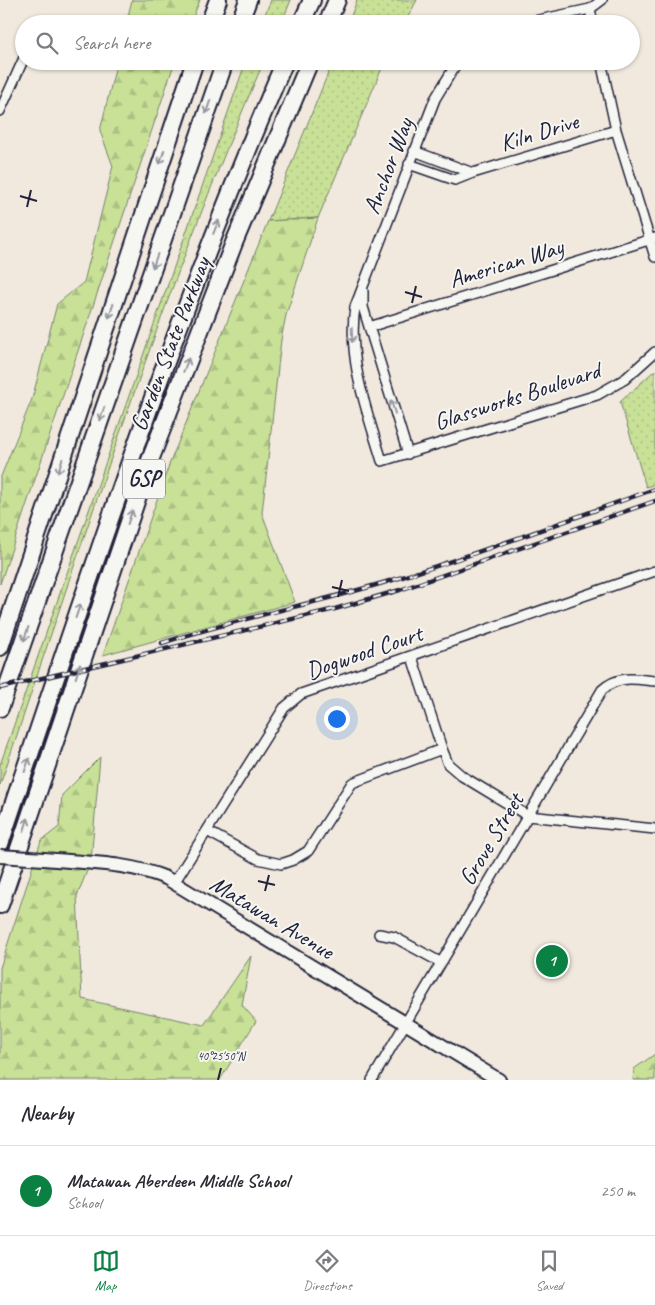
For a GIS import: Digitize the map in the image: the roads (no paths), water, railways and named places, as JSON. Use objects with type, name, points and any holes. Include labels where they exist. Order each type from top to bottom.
[{"type":"highway","points":[[212,15],[218,0]]},
{"type":"highway","points":[[242,15],[248,0]]},
{"type":"highway","points":[[305,15],[312,0]]},
{"type":"highway","points":[[331,15],[337,0]]},
{"type":"highway","points":[[0,647],[192,70]]},
{"type":"highway","name":"Garden State Parkway","points":[[0,708],[222,70]]},
{"type":"highway","name":"Garden State Parkway","points":[[0,844],[167,354],[227,198],[281,70]]},
{"type":"highway","name":"Garden State Parkway","points":[[0,905],[149,463],[234,243],[306,70]]},
{"type":"street","points":[[562,15],[590,9],[602,0]]},
{"type":"street","points":[[590,9],[591,15]]},
{"type":"street","points":[[0,111],[19,70]]},
{"type":"street","name":"Anchor Way","points":[[382,461],[356,368],[351,331],[355,307],[435,99],[453,70]]},
{"type":"street","points":[[603,70],[616,130],[652,239],[655,257]]},
{"type":"street","name":"Kiln Drive","points":[[409,164],[455,180],[472,173],[616,130]]},
{"type":"street","points":[[414,151],[472,173]]},
{"type":"street","name":"American Way","points":[[369,327],[652,239]]},
{"type":"street","name":"Anchor Way","points":[[363,288],[363,307],[408,454]]},
{"type":"street","name":"Glassworks Boulevard","points":[[382,461],[597,395],[625,379],[655,352]]},
{"type":"street","name":"Dogwood Court","points":[[174,883],[284,708],[301,694],[655,571]]},
{"type":"street","points":[[412,657],[442,749],[448,764],[455,770],[528,816],[655,829]]},
{"type":"street","name":"Grove Street","points":[[372,1080],[602,690],[616,680],[627,678],[655,681]]},
{"type":"street","points":[[207,831],[258,860],[281,864],[294,860],[308,851],[352,783],[442,749]]},
{"type":"street","name":"Matawan Avenue","points":[[0,856],[139,869],[174,883],[499,1080]]},
{"type":"street","points":[[380,934],[394,936],[440,962]]},
{"type":"railway","points":[[162,643],[338,596],[429,569],[655,489]]},
{"type":"railway","points":[[0,688],[335,609],[400,590],[655,501]]},
{"type":"place","name":"Matawan Aberdeen Middle School","points":[[552,961]]}]
